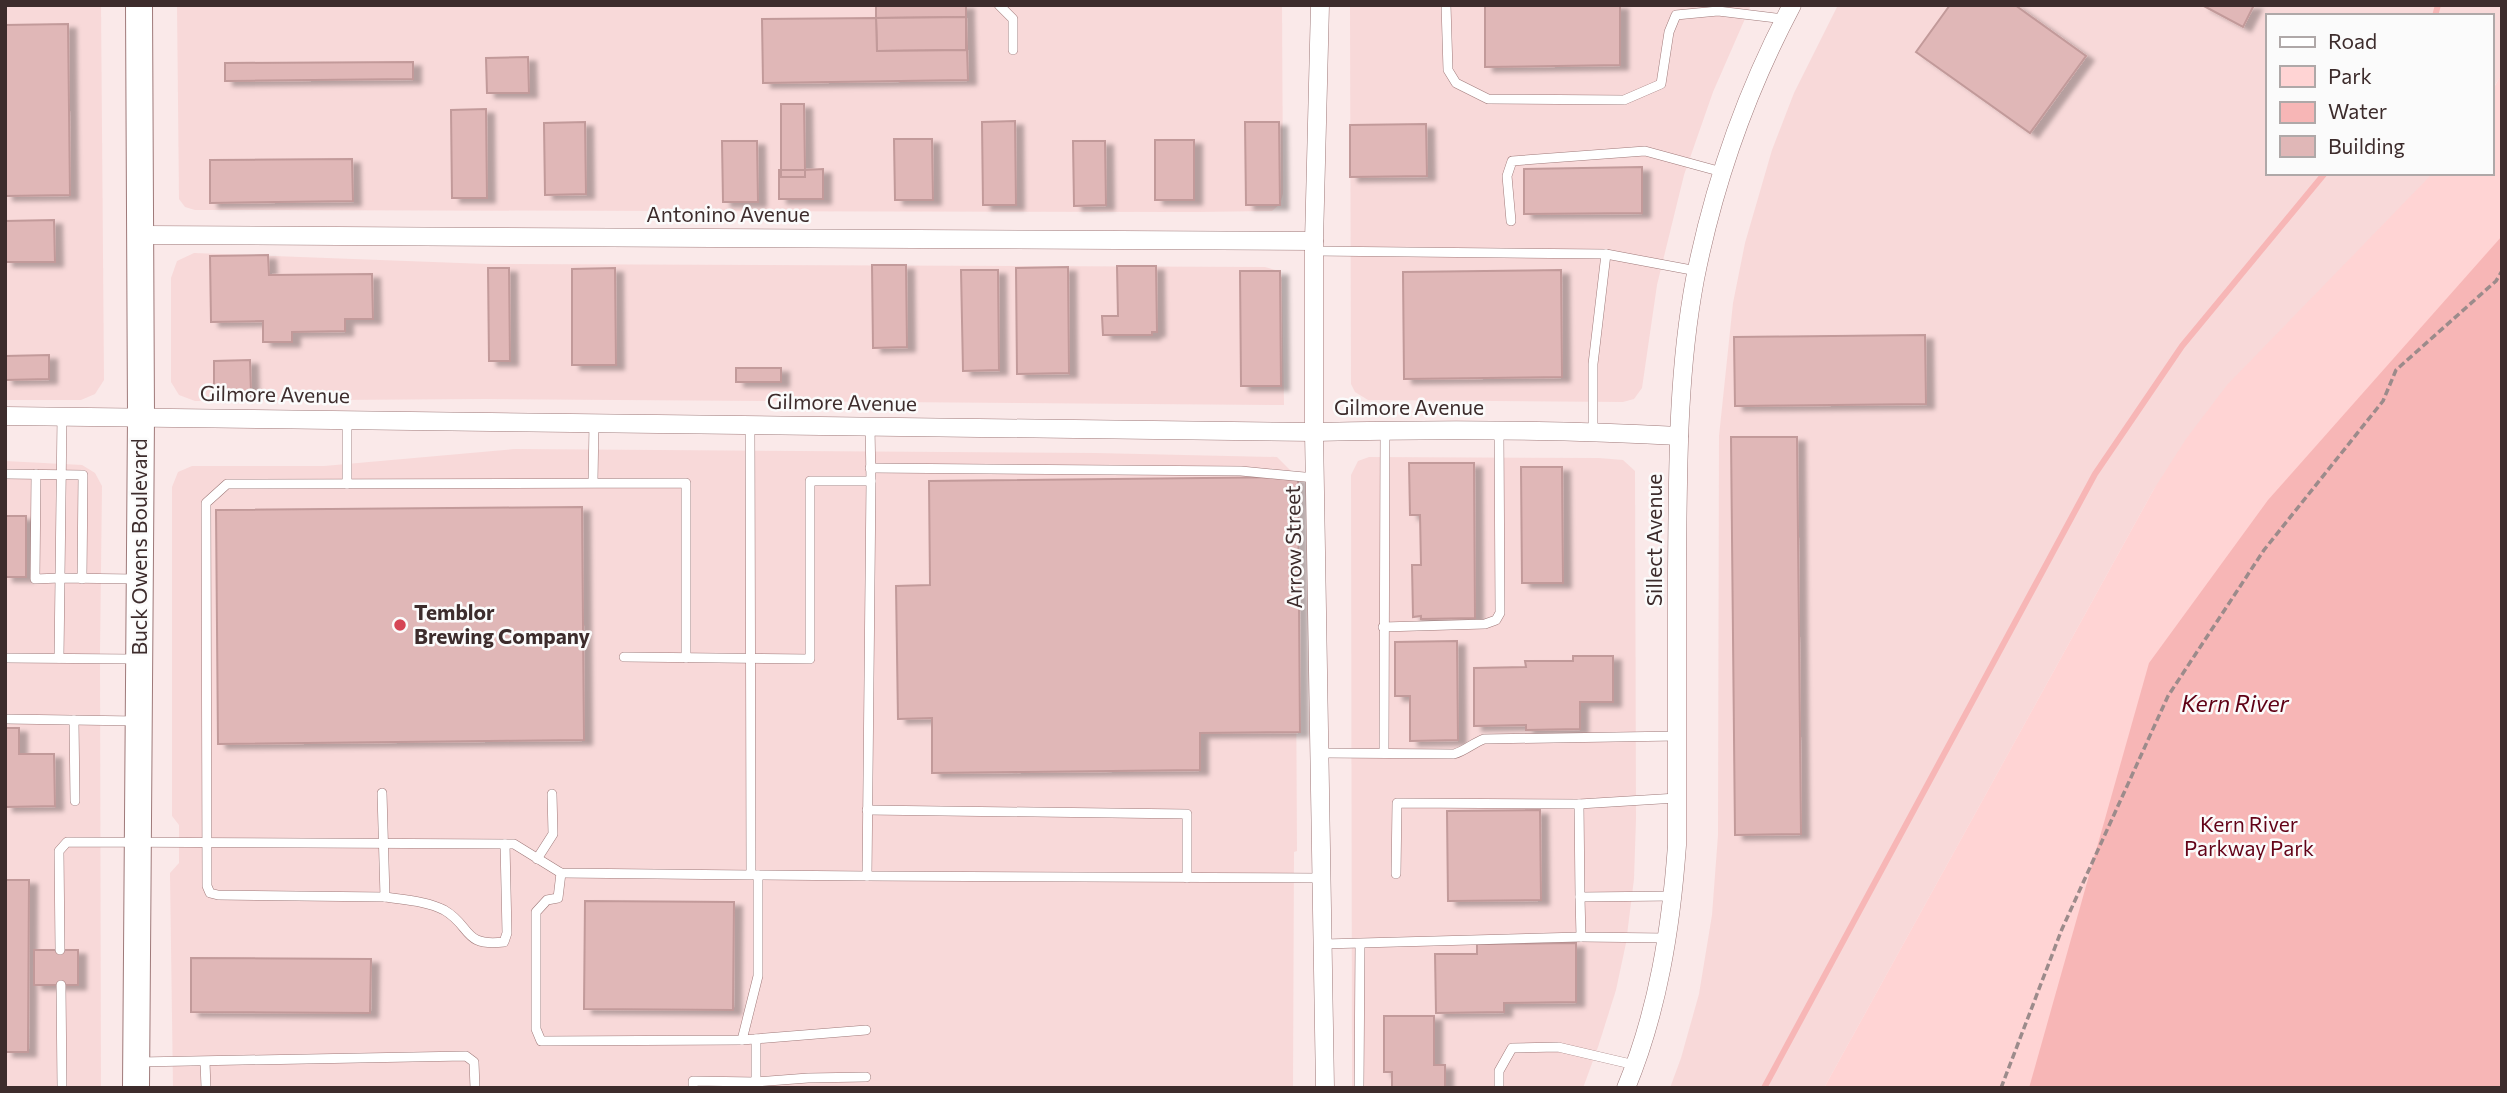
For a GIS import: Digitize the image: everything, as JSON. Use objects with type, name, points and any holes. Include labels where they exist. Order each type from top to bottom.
[{"type":"main road","name":"Buck Owens Boulevard","points":[[136,1075],[141,416],[139,5]]},
{"type":"street","name":"Arrow Street","points":[[1320,5],[1314,246],[1314,432],[1325,1088]]},
{"type":"street","name":"Sillect Avenue","points":[[1626,1088],[1653,1008],[1674,896],[1679,436],[1686,342],[1708,218],[1722,172],[1748,97],[1788,12]]},
{"type":"street","name":"Antonino Avenue","points":[[141,234],[1314,246]]},
{"type":"street","name":"Gilmore Avenue","points":[[5,415],[1314,432],[1593,431],[1679,436]]},
{"type":"lane","points":[[999,5],[1013,19],[1013,50]]},
{"type":"lane","points":[[1446,5],[1448,70],[1456,83],[1488,99],[1623,100],[1661,84],[1669,32],[1676,15],[1718,11],[1788,12]]},
{"type":"lane","points":[[1511,221],[1507,176],[1512,161],[1645,151],[1722,172]]},
{"type":"lane","points":[[1314,246],[1606,254],[1697,271]]},
{"type":"lane","points":[[1593,431],[1593,364],[1606,254]]},
{"type":"lane","points":[[59,658],[62,416]]},
{"type":"lane","points":[[347,419],[347,484]]},
{"type":"lane","points":[[593,482],[594,422]]},
{"type":"lane","points":[[742,1040],[758,976],[751,658],[750,424]]},
{"type":"lane","points":[[867,876],[870,426]]},
{"type":"lane","points":[[1384,753],[1385,430]]},
{"type":"lane","points":[[1383,627],[1485,624],[1496,620],[1500,613],[1499,431]]},
{"type":"lane","points":[[870,468],[1241,471],[1315,478]]},
{"type":"lane","points":[[5,474],[83,475],[82,579]]},
{"type":"lane","points":[[36,474],[35,579],[140,579]]},
{"type":"lane","points":[[624,657],[810,659],[810,481],[871,481]]},
{"type":"lane","points":[[505,844],[508,933],[504,942],[482,943],[468,936],[445,911],[426,904],[384,897],[210,893],[207,886],[206,503],[227,484],[686,483],[686,658]]},
{"type":"lane","points":[[5,658],[139,659]]},
{"type":"lane","points":[[5,719],[139,721]]},
{"type":"lane","points":[[74,720],[75,801]]},
{"type":"lane","points":[[1321,753],[1454,754],[1463,752],[1476,741],[1484,739],[1677,736]]},
{"type":"lane","points":[[382,793],[384,897]]},
{"type":"lane","points":[[537,859],[553,834],[552,794]]},
{"type":"lane","points":[[1396,874],[1396,803],[1580,804],[1677,798]]},
{"type":"lane","points":[[1580,804],[1581,937]]},
{"type":"lane","points":[[867,810],[1186,814],[1187,878]]},
{"type":"lane","points":[[60,950],[60,851],[67,842],[514,844],[561,873],[1323,878]]},
{"type":"lane","points":[[561,873],[558,898],[547,900],[536,912],[536,1028],[541,1041],[742,1040],[866,1030]]},
{"type":"lane","points":[[1580,897],[1674,896]]},
{"type":"lane","points":[[1324,944],[1581,937],[1667,939]]},
{"type":"lane","points":[[1359,1088],[1360,944]]},
{"type":"lane","points":[[61,985],[62,1088]]},
{"type":"lane","points":[[756,1039],[756,1082]]},
{"type":"lane","points":[[1499,1088],[1499,1071],[1512,1048],[1558,1047],[1635,1065]]},
{"type":"lane","points":[[136,1075],[205,1062],[466,1056],[474,1062],[475,1088]]},
{"type":"lane","points":[[205,1062],[206,1088]]},
{"type":"lane","points":[[693,1088],[693,1081],[756,1082],[866,1077]]},
{"type":"path","points":[[2001,1088],[2062,929],[2168,696],[2264,550],[2383,401],[2396,370],[2496,281],[2502,271]]},
{"type":"shaded area","points":[[5,5],[101,5],[104,380],[95,394],[81,400],[5,400]]},
{"type":"shaded area","points":[[177,5],[1282,5],[1283,194],[1280,204],[1272,211],[195,210],[185,207],[179,199]]},
{"type":"shaded area","points":[[1350,5],[1751,5],[1713,92],[1684,175],[1657,285],[1642,388],[1634,399],[1623,402],[1368,400],[1355,392],[1351,384]]},
{"type":"shaded area","points":[[1838,5],[2502,5],[2502,74],[2493,88],[2493,14],[2266,14],[2266,175],[2432,175],[2154,489],[1824,1088],[1670,1088],[1699,994],[1712,915],[1718,835],[1719,436],[1733,303],[1745,243],[1772,150],[1794,93]]},
{"type":"shaded area","points":[[194,253],[486,264],[1265,267],[1275,270],[1282,278],[1284,405],[485,399],[195,401],[179,395],[171,382],[171,278],[177,261]]},
{"type":"shaded area","points":[[515,449],[1277,457],[1295,475],[1297,851],[1294,852],[1293,1088],[173,1088],[170,873],[179,863],[179,825],[172,816],[172,487],[178,472],[192,466],[324,466]]},
{"type":"shaded area","points":[[1369,457],[1599,458],[1623,460],[1635,471],[1634,879],[1626,943],[1616,990],[1583,1088],[1352,1088],[1351,475],[1358,461]]},
{"type":"shaded area","points":[[5,461],[82,465],[95,473],[102,486],[101,1088],[5,1088]]},
{"type":"green space","name":"Kern River Parkway Park","points":[[2502,73],[2502,1088],[1824,1088],[2154,489],[2186,439],[2227,385],[2431,175],[2493,175],[2493,89]]},
{"type":"water","name":"Kern River Parkway Park","points":[[2502,236],[2502,1088],[2029,1088],[2149,663],[2268,500]]},
{"type":"building","points":[[876,5],[966,5],[966,17],[876,18]]},
{"type":"building","points":[[1485,5],[1620,5],[1620,65],[1485,67]]},
{"type":"building","points":[[1950,5],[2015,5],[2086,56],[2030,133],[1916,52]]},
{"type":"building","points":[[2202,5],[2254,5],[2243,27]]},
{"type":"building","points":[[966,17],[966,50],[877,51],[876,18]]},
{"type":"building","points":[[966,17],[968,80],[763,83],[762,19],[876,18],[877,51],[966,50]]},
{"type":"building","points":[[68,24],[70,195],[5,196],[5,25]]},
{"type":"building","points":[[528,57],[529,93],[487,93],[486,58]]},
{"type":"building","points":[[413,62],[413,79],[225,81],[225,63]]},
{"type":"building","points":[[781,104],[804,104],[805,170],[781,170]]},
{"type":"building","points":[[486,109],[487,198],[452,198],[451,110]]},
{"type":"building","points":[[1015,121],[1016,205],[983,205],[982,122]]},
{"type":"building","points":[[585,122],[586,194],[545,195],[544,123]]},
{"type":"building","points":[[1245,122],[1279,122],[1280,205],[1246,205]]},
{"type":"building","points":[[1426,124],[1427,176],[1350,177],[1350,125]]},
{"type":"building","points":[[894,139],[932,139],[933,200],[895,200]]},
{"type":"building","points":[[1155,140],[1194,140],[1194,200],[1155,200]]},
{"type":"building","points":[[722,141],[757,141],[758,202],[723,202]]},
{"type":"building","points":[[1073,141],[1105,141],[1106,205],[1074,206]]},
{"type":"building","points":[[352,159],[353,201],[210,203],[210,160]]},
{"type":"building","points":[[1642,167],[1642,213],[1524,214],[1524,169]]},
{"type":"building","points":[[823,169],[823,199],[779,199],[779,170],[781,177],[805,177],[805,170]]},
{"type":"building","points":[[781,170],[805,170],[805,177],[781,177]]},
{"type":"building","points":[[54,220],[55,262],[5,262],[5,221]]},
{"type":"building","points":[[268,255],[269,275],[372,274],[373,319],[345,319],[345,331],[292,332],[292,342],[263,342],[263,321],[211,322],[210,256]]},
{"type":"building","points":[[872,265],[906,265],[907,347],[873,348]]},
{"type":"building","points":[[1117,266],[1156,266],[1157,332],[1152,332],[1152,335],[1103,335],[1102,316],[1118,316]]},
{"type":"building","points":[[1068,267],[1069,373],[1017,374],[1016,268]]},
{"type":"building","points":[[488,268],[509,268],[510,361],[489,361]]},
{"type":"building","points":[[615,268],[616,365],[572,365],[572,269]]},
{"type":"building","points":[[961,270],[998,270],[999,370],[963,371]]},
{"type":"building","points":[[1561,270],[1562,377],[1404,379],[1403,272]]},
{"type":"building","points":[[1240,271],[1280,271],[1281,386],[1241,386]]},
{"type":"building","points":[[1925,335],[1926,404],[1735,406],[1734,337]]},
{"type":"building","points":[[49,355],[49,379],[5,380],[5,356]]},
{"type":"building","points":[[250,360],[251,393],[214,394],[214,361]]},
{"type":"building","points":[[736,368],[781,368],[781,382],[736,382]]},
{"type":"building","points":[[1731,437],[1797,437],[1801,834],[1735,835]]},
{"type":"building","points":[[1409,463],[1474,463],[1475,618],[1413,617],[1412,565],[1421,565],[1420,515],[1410,515]]},
{"type":"building","points":[[1521,467],[1562,467],[1563,583],[1522,583]]},
{"type":"building","points":[[1298,477],[1300,732],[1200,733],[1200,770],[932,773],[932,718],[898,719],[896,586],[930,585],[929,481]]},
{"type":"building","name":"Temblor Brewing Company","points":[[582,507],[584,740],[218,744],[216,510]]},
{"type":"building","points":[[5,516],[26,516],[26,577],[5,577]]},
{"type":"building","points":[[1457,641],[1458,740],[1410,741],[1410,696],[1395,696],[1395,642]]},
{"type":"building","points":[[1573,656],[1613,656],[1613,702],[1580,702],[1580,729],[1526,730],[1526,725],[1474,726],[1474,668],[1526,667],[1525,661],[1573,661]]},
{"type":"building","points":[[5,728],[19,728],[19,754],[54,754],[55,806],[5,807]]},
{"type":"building","points":[[1540,810],[1541,900],[1448,901],[1447,811]]},
{"type":"building","points":[[5,880],[29,880],[28,1052],[5,1052]]},
{"type":"building","points":[[585,901],[734,902],[733,1010],[584,1009]]},
{"type":"building","points":[[1576,943],[1576,1002],[1504,1003],[1504,1012],[1436,1013],[1435,954],[1477,954],[1477,944]]},
{"type":"building","points":[[34,950],[78,950],[78,985],[34,985]]},
{"type":"building","points":[[191,958],[371,959],[370,1013],[191,1012]]},
{"type":"building","points":[[1384,1016],[1434,1016],[1434,1065],[1445,1065],[1445,1088],[1392,1088],[1392,1072],[1384,1072]]},
{"type":"waterway","points":[[2436,14],[2438,5]]},
{"type":"waterway","points":[[1764,1088],[2095,474],[2182,346],[2323,175]]},
{"type":"place","name":"Temblor Brewing Company","points":[[400,625]]},
{"type":"water label","name":"Kern River","points":[[2235,704]]}]
